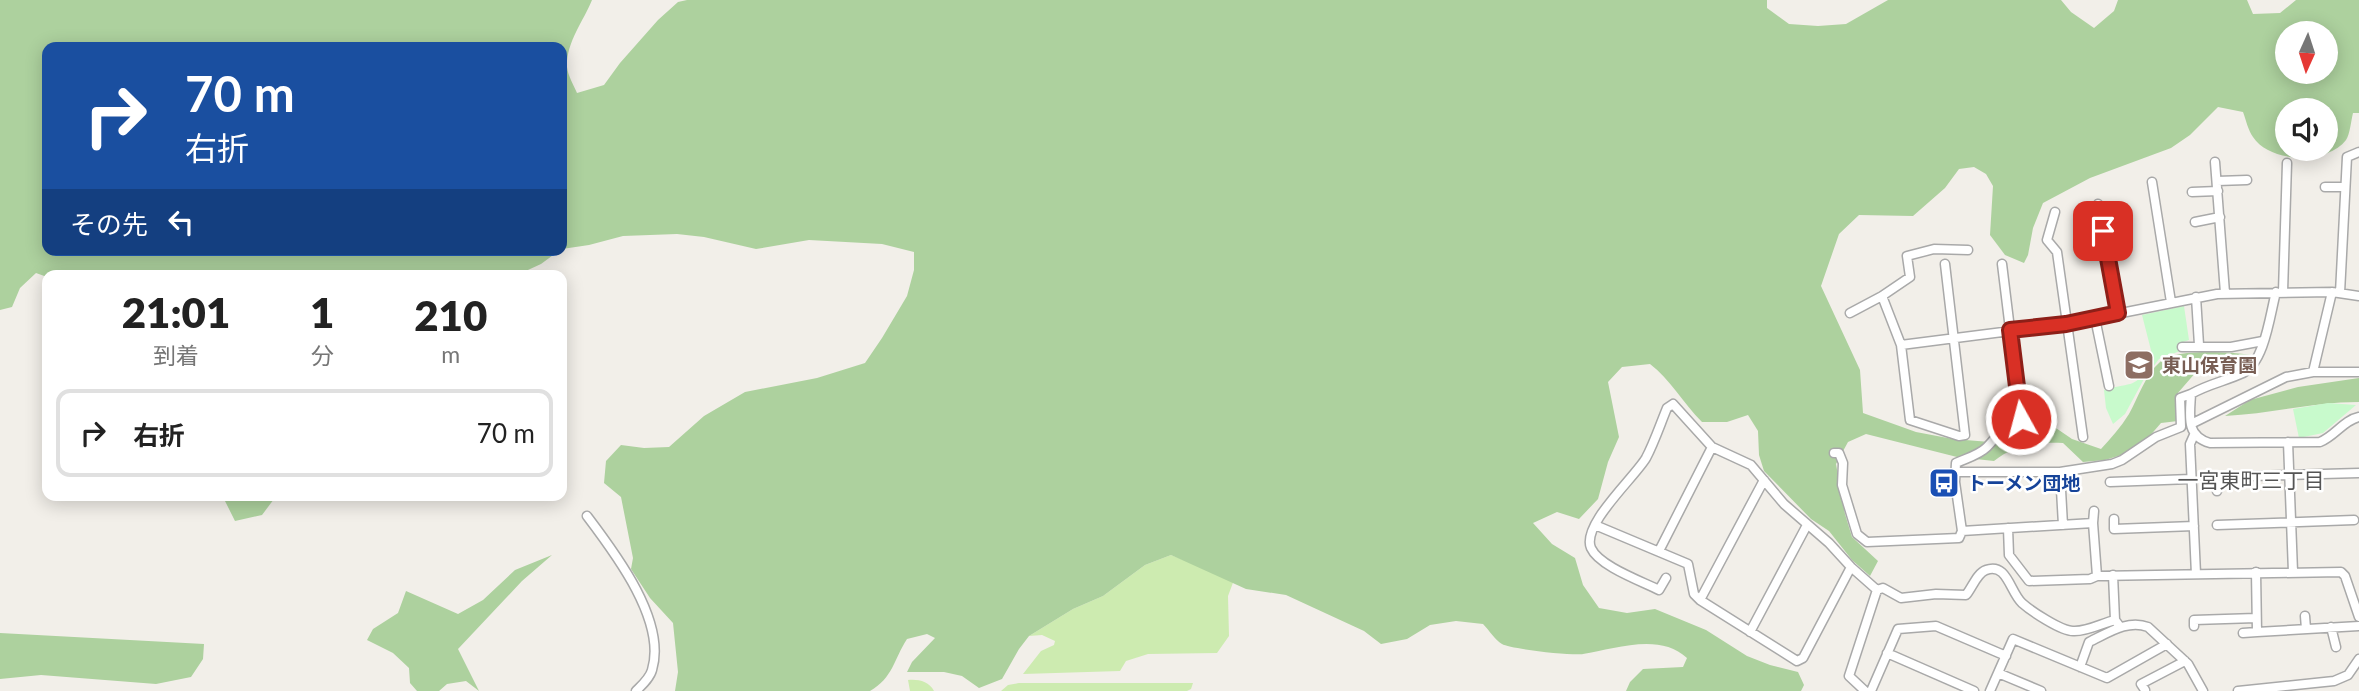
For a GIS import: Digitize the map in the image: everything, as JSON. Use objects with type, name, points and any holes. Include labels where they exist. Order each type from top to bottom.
[{"type":"street","points":[[2313,372],[2336,292],[2347,157],[2359,152]]},
{"type":"street","points":[[2216,162],[2225,293]]},
{"type":"street","points":[[1956,472],[2060,472],[2112,464],[2156,437],[2181,427],[2180,398],[2245,372],[2258,360],[2279,292],[2287,163]]},
{"type":"street","points":[[2217,181],[2247,180]]},
{"type":"street","points":[[2152,182],[2171,302]]},
{"type":"street","points":[[2325,187],[2345,187]]},
{"type":"street","points":[[2192,192],[2218,191]]},
{"type":"street","points":[[2098,204],[2118,313]]},
{"type":"street","points":[[2055,212],[2047,240],[2057,252],[2083,437]]},
{"type":"street","points":[[2195,222],[2220,217]]},
{"type":"street","points":[[1850,313],[1910,277],[1907,256],[1934,249],[1968,250]]},
{"type":"street","points":[[1882,296],[1901,345],[1910,420],[1959,436],[1965,435],[1945,264]]},
{"type":"street","points":[[1834,453],[1839,453],[1843,463],[1842,485],[1857,534],[1867,542],[1959,538],[1962,531],[1956,463],[1979,454],[1998,431],[2021,419],[2003,264]]},
{"type":"street","points":[[1901,345],[2066,324],[2225,293],[2336,292],[2359,296]]},
{"type":"street","points":[[2196,297],[2199,345]]},
{"type":"street","points":[[2095,318],[2109,386]]},
{"type":"street","points":[[2182,347],[2231,347],[2263,341]]},
{"type":"street","points":[[2191,424],[2286,377],[2313,372],[2359,372]]},
{"type":"street","points":[[2191,394],[2191,424],[2194,435],[2210,443],[2320,442],[2332,437],[2346,422],[2359,417]]},
{"type":"street","points":[[1666,578],[1659,590],[1604,562],[1591,550],[1590,543],[1595,525],[1604,509],[1645,460],[1667,408],[1673,404],[1712,447],[1751,465],[1784,504],[1877,590]]},
{"type":"street","points":[[2194,435],[2190,444],[2196,574]]},
{"type":"street","points":[[2288,442],[2293,572]]},
{"type":"street","points":[[1659,551],[1712,447]]},
{"type":"street","points":[[2060,472],[2063,525]]},
{"type":"street","points":[[2217,491],[2217,477],[2359,473]]},
{"type":"street","points":[[2110,482],[2191,479]]},
{"type":"street","points":[[1700,600],[1764,481]]},
{"type":"street","points":[[2094,511],[2097,576]]},
{"type":"street","points":[[587,516],[632,582],[654,633],[652,669],[646,681],[636,691]]},
{"type":"street","points":[[2114,519],[2114,529],[2193,526]]},
{"type":"street","points":[[2217,525],[2354,520]]},
{"type":"street","points":[[1962,531],[2093,523]]},
{"type":"street","points":[[1750,632],[1807,524]]},
{"type":"street","points":[[1595,525],[1688,564],[1694,594],[1700,600],[1797,661],[1804,658],[1851,567]]},
{"type":"street","points":[[2008,528],[2009,555],[2029,581],[2090,579],[2113,575],[2341,572],[2358,611]]},
{"type":"street","points":[[1877,590],[1883,588],[1901,597],[1966,595],[1982,572],[1998,569],[2004,573],[2021,602],[2063,629],[2082,630],[2115,620]]},
{"type":"street","points":[[2256,572],[2257,632]]},
{"type":"street","points":[[2113,575],[2115,620],[2120,628]]},
{"type":"street","points":[[1877,590],[1849,676],[1868,691],[1898,629],[1936,626],[2006,656]]},
{"type":"street","points":[[2305,616],[2306,629]]},
{"type":"street","points":[[2194,626],[2194,620],[2256,618]]},
{"type":"street","points":[[2080,667],[2089,642],[2120,628],[2140,624],[2148,627],[2185,661],[2203,691]]},
{"type":"street","points":[[2243,633],[2359,626]]},
{"type":"street","points":[[2331,627],[2336,647]]},
{"type":"street","points":[[1990,691],[2013,639],[2107,678],[2167,644]]},
{"type":"street","points":[[1887,653],[1974,691]]},
{"type":"street","points":[[2238,691],[2334,681],[2348,675],[2359,659]]},
{"type":"street","points":[[2144,690],[2141,684],[2185,661]]},
{"type":"street","points":[[1998,673],[2041,691]]},
{"type":"green space","points":[[0,0],[592,0],[572,41],[567,58],[567,42],[42,42],[42,256],[552,256],[541,264],[528,270],[42,270],[42,275],[36,273],[20,288],[12,307],[0,310]]},
{"type":"green space","points":[[687,0],[1767,0],[1767,8],[1789,24],[1818,26],[1846,24],[1888,0],[2061,0],[2071,12],[2094,28],[2114,11],[2118,0],[2247,0],[2253,14],[2280,13],[2296,0],[2359,0],[2359,113],[2353,113],[2346,140],[2338,147],[2338,98],[2275,98],[2275,153],[2261,146],[2253,137],[2243,112],[2218,107],[2190,135],[2171,148],[2090,178],[2043,203],[2024,263],[2005,255],[1990,235],[1993,186],[1986,174],[1974,167],[1959,169],[1945,188],[1913,216],[1859,215],[1839,234],[1821,286],[1860,370],[1863,413],[1916,432],[1990,442],[2028,421],[2050,424],[2072,439],[2101,449],[2126,419],[2146,380],[2160,362],[2191,353],[2252,355],[2228,373],[2224,366],[2203,364],[2177,394],[2178,421],[2161,423],[2148,438],[2128,453],[2105,460],[2083,462],[2063,443],[2044,443],[2018,448],[1994,461],[1957,457],[1866,434],[1848,442],[1836,464],[1852,537],[1878,561],[1870,576],[1852,560],[1829,531],[1811,519],[1764,471],[1759,455],[1758,431],[1748,415],[1727,422],[1702,422],[1650,364],[1622,367],[1608,382],[1619,437],[1608,462],[1598,499],[1579,519],[1557,512],[1533,523],[1552,544],[1575,558],[1583,585],[1599,608],[1627,613],[1655,609],[1706,630],[1747,656],[1798,672],[1804,685],[1801,691],[1626,691],[1630,682],[1643,669],[1683,667],[1687,658],[1676,650],[1650,644],[1622,646],[1583,654],[1517,648],[1499,642],[1483,624],[1456,621],[1430,625],[1407,639],[1381,644],[1364,631],[1286,595],[1246,589],[1171,555],[1145,565],[1103,596],[1073,609],[1029,636],[1002,679],[979,688],[962,676],[944,672],[907,672],[912,662],[935,638],[927,634],[907,639],[884,680],[870,691],[675,691],[678,672],[673,623],[650,598],[631,569],[633,558],[621,497],[604,483],[606,461],[621,445],[669,447],[704,416],[745,392],[817,378],[865,363],[907,296],[914,270],[914,252],[882,244],[809,240],[756,249],[677,234],[623,236],[567,248],[567,67],[577,93],[604,85],[658,20],[678,2]]},
{"type":"green space","points":[[2184,306],[2189,340],[2177,344],[2180,351],[2159,359],[2144,379],[2125,414],[2113,424],[2106,408],[2104,390],[2137,381],[2154,362],[2142,315]]},
{"type":"green space","points":[[2359,378],[2359,402],[2225,416],[2250,400],[2298,387]]},
{"type":"green space","points":[[2328,403],[2356,405],[2323,433],[2299,438],[2293,409]]},
{"type":"green space","points":[[225,501],[272,501],[262,515],[235,521]]},
{"type":"green space","points":[[552,555],[522,581],[458,649],[479,691],[466,681],[447,684],[439,691],[417,691],[410,683],[409,668],[393,653],[367,640],[373,629],[398,613],[406,591],[458,614],[483,600],[515,570]]},
{"type":"green space","points":[[1171,555],[1234,580],[1228,596],[1229,636],[1217,653],[1148,654],[1126,661],[1120,671],[1023,674],[1041,651],[1054,645],[1055,641],[1042,635],[1029,636],[1073,609],[1103,596],[1145,565]]},
{"type":"green space","points":[[0,633],[204,644],[203,659],[191,677],[156,684],[41,675],[0,679]]},
{"type":"green space","points":[[908,680],[923,681],[934,691],[910,691]]},
{"type":"green space","points":[[1193,683],[1187,691],[1001,691],[1008,685]]},
{"type":"place","name":"東山保育園","points":[[2139,365]]},
{"type":"place","name":"トーメン団地","points":[[1944,483]]},
{"type":"district","name":"一宮東町三丁目","points":[[2251,481]]},
{"type":"route","points":[[2021,419],[2010,330],[2066,324],[2118,313],[2103,231]]}]
